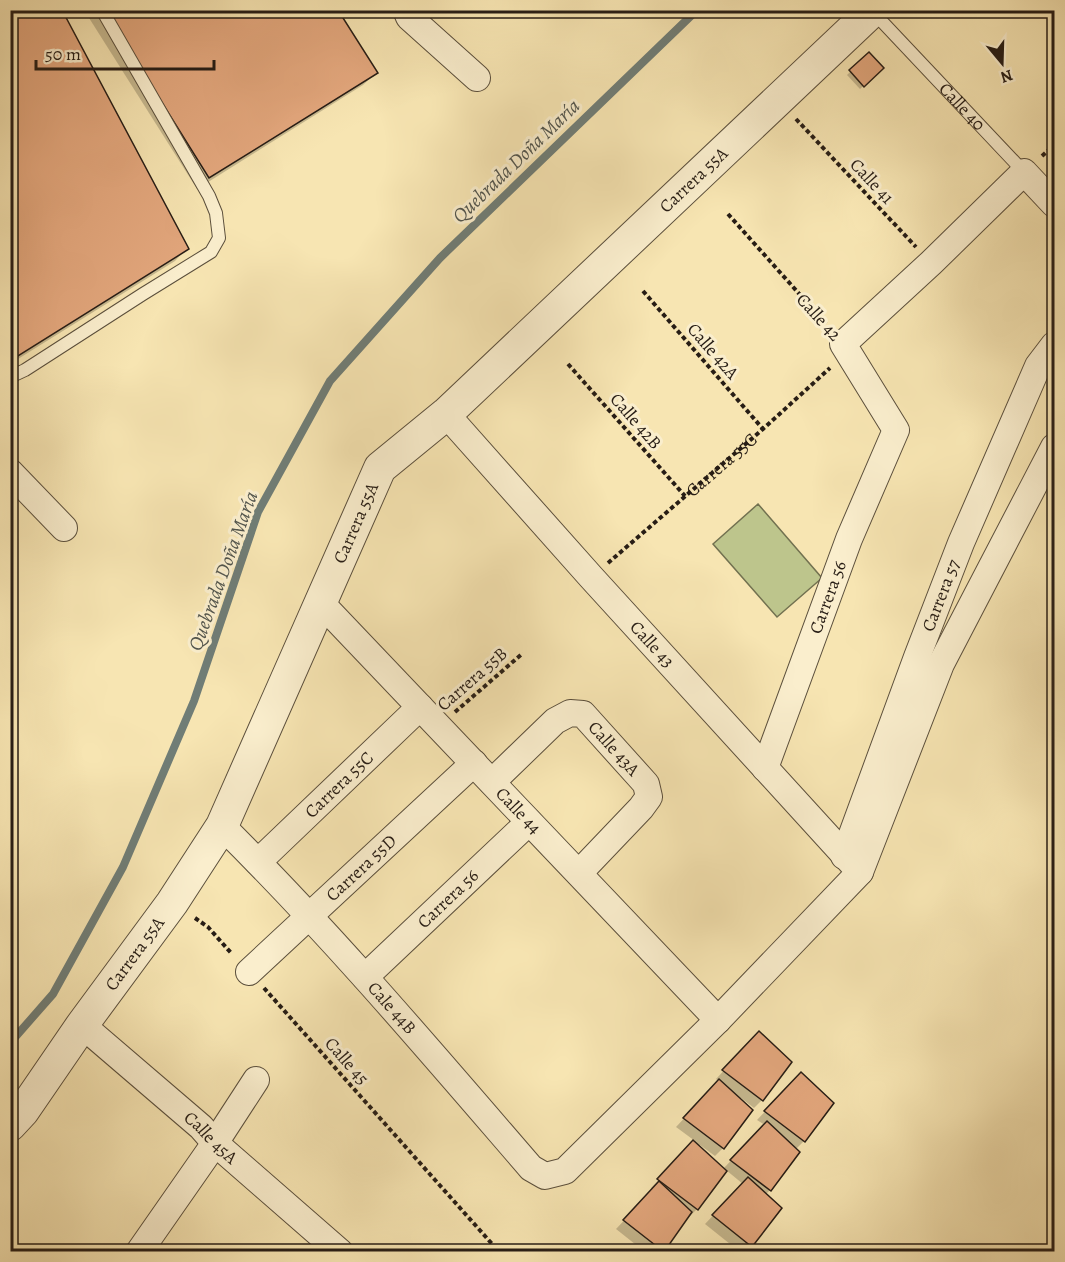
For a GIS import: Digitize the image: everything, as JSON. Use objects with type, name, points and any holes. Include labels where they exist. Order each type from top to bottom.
[{"type":"street","points":[[406,10],[409,17],[477,78]]},
{"type":"street","name":"Carrera 55A","points":[[10,1125],[23,1111],[82,1025],[172,903],[222,826],[380,468],[446,414],[872,11]]},
{"type":"street","points":[[846,347],[1024,172]]},
{"type":"street","name":"Calle 40","points":[[1024,172],[1054,204]]},
{"type":"street","name":"Carrera 57","points":[[852,864],[917,657],[961,543],[1038,366],[1054,345]]},
{"type":"street","name":"Calle 42","points":[[846,347],[896,430]]},
{"type":"street","name":"Calle 43","points":[[446,414],[591,578],[852,864]]},
{"type":"street","name":"Carrera 56","points":[[765,768],[849,539],[896,430]]},
{"type":"street","name":"Carrera 57","points":[[852,864],[941,664],[1054,447]]},
{"type":"street","points":[[10,472],[64,528]]},
{"type":"street","name":"Calle 44","points":[[320,602],[718,1020]]},
{"type":"street","name":"Carrera 55C","points":[[258,862],[420,707]]},
{"type":"street","name":"Calle 43A","points":[[492,782],[555,722],[570,713],[583,714],[646,784],[649,797],[579,873]]},
{"type":"street","name":"Carrera 55D","points":[[249,972],[474,763]]},
{"type":"street","name":"Carrera 56","points":[[365,977],[529,822]]},
{"type":"street","name":"Cale 44B","points":[[222,826],[310,916],[531,1168],[545,1176],[566,1171],[718,1020]]},
{"type":"street","points":[[718,1020],[852,864]]},
{"type":"street","name":"Calle 45A","points":[[82,1025],[340,1251]]},
{"type":"street","points":[[138,1251],[215,1143],[256,1080]]},
{"type":"lane","points":[[10,377],[26,370],[211,252],[219,238],[216,213],[210,196],[102,10]]},
{"type":"lane","name":"Calle 40","points":[[872,11],[1024,172]]},
{"type":"path","name":"Calle 41","points":[[794,117],[931,263]]},
{"type":"path","name":"Calle 42","points":[[728,214],[846,347]]},
{"type":"path","name":"Calle 42A","points":[[643,291],[763,429]]},
{"type":"path","name":"Carrera 55C","points":[[591,578],[763,429],[846,347]]},
{"type":"path","name":"Calle 42B","points":[[568,363],[685,496]]},
{"type":"path","name":"Carrera 55B","points":[[439,726],[523,653]]},
{"type":"path","name":"Calle 45","points":[[172,903],[208,927],[493,1245]]},
{"type":"green space","points":[[758,504],[822,578],[777,617],[713,544]]},
{"type":"building","points":[[10,10],[62,10],[189,249],[10,361]]},
{"type":"building","points":[[104,10],[338,10],[378,73],[209,178]]},
{"type":"building","points":[[869,52],[884,68],[864,87],[849,70]]},
{"type":"building","points":[[759,1031],[792,1062],[763,1101],[722,1070]]},
{"type":"building","points":[[801,1072],[834,1103],[805,1142],[764,1111]]},
{"type":"building","points":[[719,1079],[753,1110],[724,1149],[683,1118]]},
{"type":"building","points":[[767,1121],[800,1152],[771,1191],[730,1160]]},
{"type":"building","points":[[693,1140],[727,1171],[698,1210],[657,1179]]},
{"type":"building","points":[[748,1177],[782,1208],[752,1247],[712,1215]]},
{"type":"building","points":[[659,1181],[692,1212],[664,1252],[623,1220]]},
{"type":"waterway","name":"Quebrada Doña María","points":[[10,1043],[53,994],[123,867],[194,701],[258,512],[330,381],[440,258],[697,10]]}]
